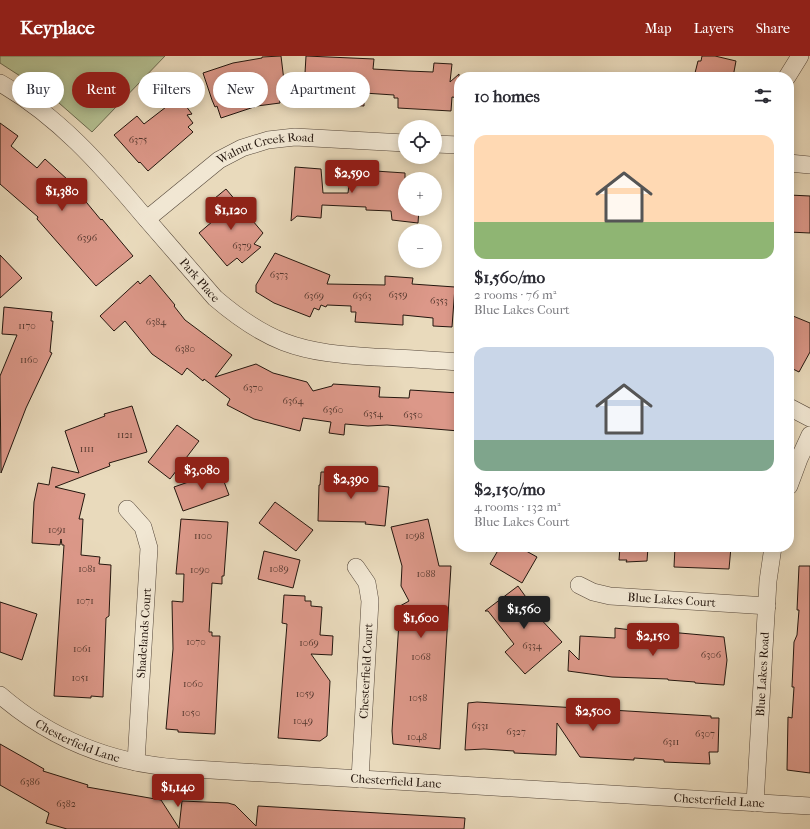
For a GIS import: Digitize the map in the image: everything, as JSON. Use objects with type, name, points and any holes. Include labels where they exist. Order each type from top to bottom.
[{"type":"street","points":[[790,72],[800,56]]},
{"type":"street","name":"Park Place","points":[[0,83],[46,114],[79,142],[215,298],[235,316],[278,340],[310,350],[337,354],[454,362]]},
{"type":"street","name":"Walnut Creek Road","points":[[147,219],[219,160],[242,148],[268,140],[295,136],[398,142]]},
{"type":"street","points":[[442,144],[454,145]]},
{"type":"street","points":[[794,164],[810,165]]},
{"type":"street","points":[[794,410],[810,418]]},
{"type":"street","points":[[794,472],[810,435]]},
{"type":"street","name":"Shadelands Court","points":[[127,509],[143,527],[149,548],[136,762]]},
{"type":"street","name":"Blue Lakes Road","points":[[755,803],[767,606],[772,552]]},
{"type":"street","name":"Chesterfield Court","points":[[356,567],[367,583],[370,601],[360,779]]},
{"type":"street","name":"Blue Lakes Court","points":[[579,586],[593,592],[610,596],[767,606]]},
{"type":"street","name":"Chesterfield Lane","points":[[0,695],[17,710],[46,729],[76,744],[107,755],[136,762],[173,767],[810,806]]},
{"type":"green space","points":[[0,56],[165,56],[150,72],[138,72],[138,84],[130,92],[130,72],[72,72],[72,108],[115,108],[92,132],[64,107],[64,72],[14,72],[0,63]]},
{"type":"building","points":[[281,56],[283,72],[276,72],[276,104],[268,105],[268,72],[213,72],[213,102],[205,79],[205,72],[233,63],[262,57]]},
{"type":"building","points":[[306,56],[374,59],[373,69],[408,71],[433,72],[434,63],[452,64],[450,82],[454,78],[454,97],[452,97],[451,111],[398,108],[398,98],[394,98],[394,95],[370,93],[370,72],[305,72]]},
{"type":"building","points":[[702,56],[715,56],[736,61],[734,72],[695,72],[698,61],[701,61]]},
{"type":"building","points":[[165,108],[187,108],[192,114],[187,115],[193,123],[188,127],[193,132],[148,171],[114,135],[137,116],[144,124]]},
{"type":"building","points":[[218,108],[251,108],[221,118]]},
{"type":"building","points":[[0,123],[18,136],[11,146],[37,168],[45,159],[68,180],[133,256],[96,286],[37,219],[38,217],[0,184]]},
{"type":"building","points":[[295,167],[321,169],[323,193],[348,193],[349,185],[353,185],[354,180],[359,180],[360,170],[398,173],[398,216],[418,216],[418,223],[392,220],[391,211],[366,210],[366,207],[322,205],[321,218],[297,216],[291,221]]},
{"type":"building","points":[[226,189],[263,233],[254,244],[261,247],[242,263],[237,258],[227,266],[199,233],[220,215],[209,203]]},
{"type":"building","points":[[794,195],[810,196],[810,233],[794,232]]},
{"type":"building","points":[[275,253],[330,275],[327,284],[385,285],[385,276],[413,278],[412,284],[454,287],[452,327],[433,326],[433,318],[403,315],[403,325],[355,322],[356,312],[351,312],[351,306],[327,305],[326,307],[321,305],[319,310],[314,308],[310,317],[274,303],[256,292],[256,285]]},
{"type":"building","points":[[0,255],[22,278],[0,298]]},
{"type":"building","points":[[150,275],[175,305],[174,306],[185,320],[232,355],[215,377],[256,364],[273,373],[307,382],[313,391],[332,386],[333,384],[380,387],[379,397],[409,398],[410,390],[454,393],[454,431],[387,425],[368,426],[345,424],[344,435],[329,433],[331,422],[303,418],[300,431],[254,419],[227,405],[230,399],[187,368],[182,375],[152,354],[125,321],[114,331],[100,316],[138,281],[140,284]]},
{"type":"building","points":[[4,307],[52,312],[51,321],[53,321],[50,352],[52,353],[26,408],[1,473],[0,376],[17,335],[2,334]]},
{"type":"building","points":[[794,316],[810,323],[810,352],[799,372],[794,370]]},
{"type":"building","points":[[132,406],[147,452],[109,463],[110,466],[55,487],[85,494],[79,519],[83,519],[81,555],[100,557],[99,564],[111,565],[109,616],[106,618],[103,697],[91,696],[91,698],[54,696],[64,545],[62,545],[61,539],[60,545],[32,543],[34,502],[38,483],[49,485],[52,467],[79,473],[65,431],[105,416],[104,414]]},
{"type":"building","points":[[177,425],[199,441],[170,479],[148,462]]},
{"type":"building","points":[[220,471],[229,495],[183,511],[174,487]]},
{"type":"building","points":[[321,472],[351,472],[350,483],[389,487],[385,526],[365,524],[366,522],[318,521],[319,485]]},
{"type":"building","points":[[275,502],[313,530],[296,551],[259,523]]},
{"type":"building","points":[[181,519],[228,522],[224,576],[222,576],[222,584],[212,583],[209,632],[212,632],[212,636],[220,636],[215,734],[178,732],[178,730],[166,729],[173,649],[172,601],[183,602],[184,574],[176,574]]},
{"type":"building","points":[[428,519],[439,566],[451,566],[440,749],[393,744],[392,731],[400,606],[409,601],[401,586],[402,566],[391,527]]},
{"type":"building","points":[[264,551],[300,560],[293,588],[258,579]]},
{"type":"building","points":[[497,552],[528,552],[537,557],[522,583],[490,564]]},
{"type":"building","points":[[620,552],[648,552],[647,561],[626,562],[627,560],[619,560]]},
{"type":"building","points":[[675,552],[731,552],[729,569],[674,567]]},
{"type":"building","points":[[799,566],[810,566],[810,773],[787,770],[788,717],[792,718],[794,642],[797,635],[799,610],[797,610]]},
{"type":"building","points":[[518,586],[528,600],[524,601],[562,642],[525,674],[505,652],[514,644],[488,611],[485,611]]},
{"type":"building","points":[[284,595],[305,596],[305,601],[311,601],[311,606],[322,607],[320,635],[333,636],[332,655],[311,654],[330,681],[327,736],[320,741],[278,738],[287,624],[282,623]]},
{"type":"building","points":[[0,602],[37,614],[22,660],[0,652]]},
{"type":"building","points":[[615,628],[642,632],[642,642],[669,642],[669,632],[724,637],[727,660],[724,685],[668,679],[612,677],[568,671],[569,650],[579,660],[580,636],[615,638]]},
{"type":"building","points":[[477,702],[711,716],[711,718],[719,718],[718,752],[709,752],[710,764],[664,762],[664,760],[634,758],[634,760],[580,757],[557,723],[556,755],[514,753],[514,751],[484,749],[465,750],[468,703]]},
{"type":"building","points":[[0,744],[44,769],[43,771],[88,785],[87,787],[161,800],[179,828],[182,801],[228,803],[235,805],[256,826],[258,806],[465,818],[464,829],[67,829],[46,823],[49,813],[0,785]]}]
